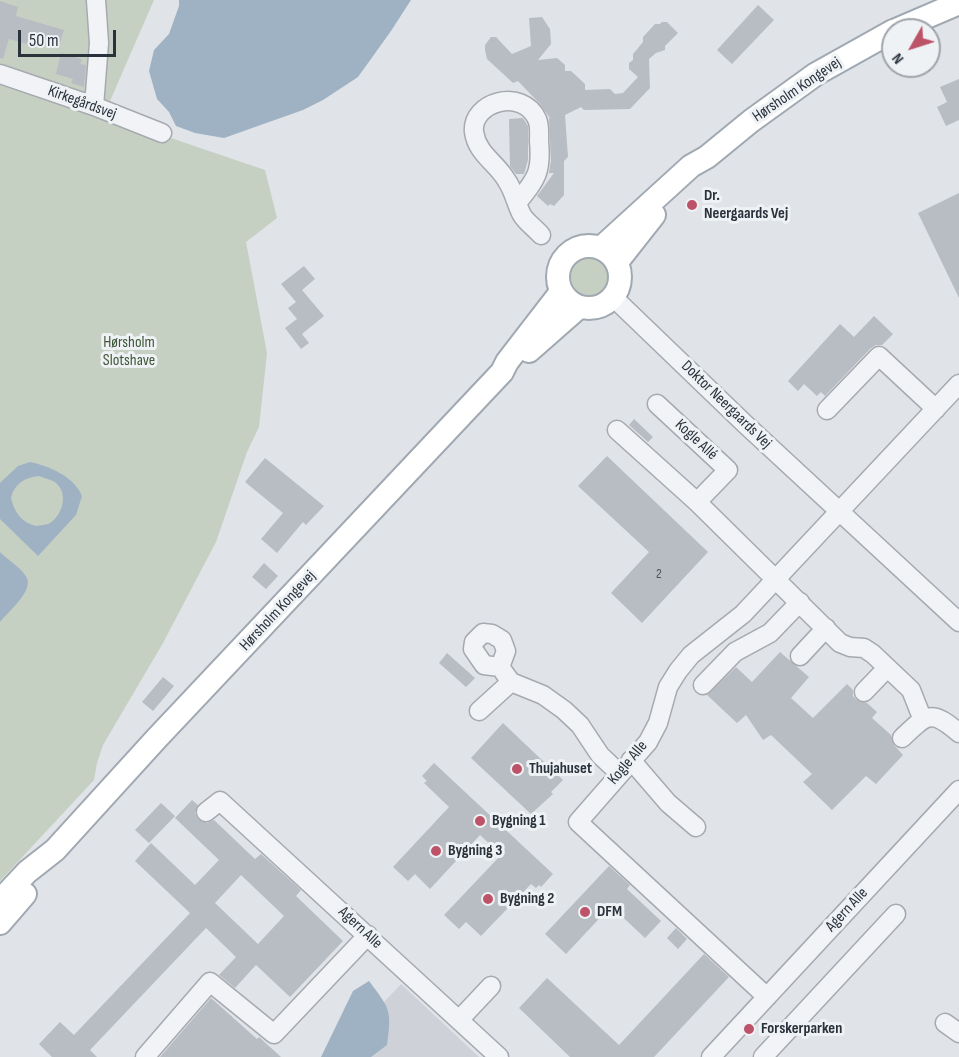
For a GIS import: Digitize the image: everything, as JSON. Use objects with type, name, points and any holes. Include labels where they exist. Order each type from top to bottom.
[{"type":"main road","name":"Hørsholm Kongevej","points":[[924,18],[959,3]]},
{"type":"main road","name":"Hørsholm Kongevej","points":[[609,255],[691,166],[707,157],[816,74],[881,38]]},
{"type":"main road","points":[[582,246],[609,255],[621,273],[620,285],[613,297],[603,305],[592,308],[579,307],[566,298],[561,292],[558,277],[560,265],[566,255],[582,246]]},
{"type":"main road","name":"Hørsholm Kongevej","points":[[0,902],[27,872],[55,850],[157,738],[502,372],[507,362],[561,292]]},
{"type":"main road","name":"Hørsholm Kongevej","points":[[502,372],[513,366],[579,307]]},
{"type":"main road","name":"Hørsholm Kongevej","points":[[0,923],[36,880],[55,850]]},
{"type":"street","points":[[94,106],[99,43],[96,0]]},
{"type":"street","name":"Kirkegårdsvej","points":[[0,74],[94,106],[162,133]]},
{"type":"street","points":[[517,203],[537,177],[541,162],[538,121],[530,108],[512,100],[493,103],[482,111],[475,122],[474,131],[480,150],[507,181],[522,216],[541,235]]},
{"type":"street","name":"Doktor Neergaards Vej","points":[[613,297],[959,622]]},
{"type":"street","points":[[827,410],[879,356],[936,409]]},
{"type":"street","points":[[840,512],[959,384]]},
{"type":"street","name":"Kogle Allé","points":[[657,404],[728,470],[697,502]]},
{"type":"street","points":[[617,429],[697,502],[840,643],[850,647],[864,648],[911,690],[922,718]]},
{"type":"street","name":"Kogle Alle","points":[[767,997],[578,822],[648,742],[658,723],[668,687],[678,671],[692,655],[743,614],[840,512]]},
{"type":"street","points":[[703,685],[735,652],[770,633],[800,602]]},
{"type":"street","points":[[800,656],[826,628]]},
{"type":"street","points":[[501,667],[511,682],[543,695],[564,710],[580,725],[600,755],[626,767],[696,827]]},
{"type":"street","points":[[864,692],[887,668]]},
{"type":"street","points":[[479,711],[511,682]]},
{"type":"street","points":[[902,738],[922,718],[932,717],[943,720],[959,733]]},
{"type":"street","name":"Agern Alle","points":[[711,1057],[959,790]]},
{"type":"street","name":"Agern Alle","points":[[213,806],[368,935],[499,1057]]},
{"type":"street","points":[[764,1057],[896,914]]},
{"type":"street","points":[[145,1057],[210,982],[274,1034],[368,935]]},
{"type":"street","points":[[459,1020],[491,986]]},
{"type":"shaded area","points":[[401,984],[479,1057],[332,1057]]},
{"type":"green space","points":[[0,0],[154,0],[110,101],[0,66]]},
{"type":"green space","name":"Hørsholm Slotshave","points":[[0,80],[265,170],[277,218],[246,242],[267,353],[259,427],[247,452],[216,542],[163,643],[103,745],[94,780],[0,881]]},
{"type":"green space","points":[[590,258],[603,264],[609,277],[603,290],[590,296],[577,290],[571,277],[577,264]]},
{"type":"water","points":[[179,0],[411,0],[358,77],[303,110],[224,138],[195,133],[176,126],[169,112],[157,99],[149,71],[154,50],[169,34]]},
{"type":"water","points":[[30,462],[45,466],[74,483],[82,496],[76,515],[38,556],[0,519],[0,483],[18,466]],"holes":[[[39,476],[58,485],[63,502],[55,519],[49,524],[36,526],[19,516],[11,498],[21,482]]]},
{"type":"water","points":[[0,552],[20,569],[28,580],[25,593],[0,622]]},
{"type":"water","points":[[369,981],[388,1010],[387,1045],[371,1057],[321,1057],[353,991]]},
{"type":"building","points":[[0,1],[18,7],[16,16],[64,30],[60,43],[30,33],[27,44],[9,39],[3,59],[0,58]]},
{"type":"building","points":[[758,5],[774,20],[732,64],[717,50]]},
{"type":"building","points":[[542,17],[550,29],[551,44],[538,60],[557,58],[565,65],[565,71],[571,71],[585,84],[585,90],[610,89],[615,94],[623,93],[638,77],[629,69],[629,63],[643,42],[643,37],[655,24],[667,22],[678,33],[665,46],[665,50],[649,59],[650,88],[630,109],[584,110],[581,107],[565,115],[568,157],[564,161],[564,195],[554,206],[550,204],[548,206],[537,196],[554,173],[549,173],[550,118],[518,81],[513,83],[487,59],[485,50],[485,45],[491,37],[496,37],[512,54],[531,46],[529,18]]},
{"type":"building","points":[[61,53],[82,59],[80,64],[86,65],[84,87],[71,83],[73,79],[56,74]]},
{"type":"building","points":[[959,79],[959,120],[946,126],[937,107],[947,102],[940,87]]},
{"type":"building","points":[[523,118],[528,126],[528,160],[524,174],[516,174],[510,166],[509,119]]},
{"type":"building","points":[[959,193],[959,298],[918,213]]},
{"type":"building","points":[[304,266],[315,279],[302,290],[324,316],[302,334],[309,343],[301,349],[285,328],[297,319],[288,308],[296,302],[281,284]]},
{"type":"building","points":[[874,316],[893,334],[882,345],[871,348],[825,396],[821,392],[817,396],[804,384],[798,391],[788,381],[840,324],[854,337]]},
{"type":"building","points":[[634,419],[653,437],[648,442],[629,425]]},
{"type":"building","points":[[607,456],[708,552],[642,623],[611,593],[649,552],[578,486]]},
{"type":"building","points":[[265,458],[324,506],[306,525],[303,522],[277,553],[261,539],[283,513],[245,482]]},
{"type":"building","points":[[264,563],[278,576],[266,589],[252,577]]},
{"type":"building","points":[[780,652],[809,677],[791,698],[813,718],[847,684],[853,690],[853,696],[857,700],[867,703],[877,712],[872,718],[891,735],[894,745],[903,755],[876,784],[866,776],[832,810],[803,782],[812,774],[771,735],[763,740],[746,715],[737,723],[707,695],[736,667],[752,682]]},
{"type":"building","points":[[447,653],[475,678],[466,687],[439,663]]},
{"type":"building","points":[[163,677],[174,686],[153,711],[142,702]]},
{"type":"building","name":"Thujahuset","points":[[503,723],[563,780],[551,792],[553,794],[531,814],[471,758]]},
{"type":"building","points":[[434,763],[553,874],[541,887],[539,885],[536,888],[531,884],[481,936],[466,922],[459,929],[444,915],[501,855],[480,835],[430,889],[415,874],[408,881],[393,867],[449,807],[424,783],[427,781],[422,776]]},
{"type":"building","points":[[192,800],[198,805],[195,813],[198,819],[207,823],[214,820],[255,859],[261,854],[301,890],[296,896],[343,941],[290,997],[256,965],[235,988],[219,975],[236,957],[206,928],[90,1050],[97,1057],[52,1057],[39,1044],[60,1022],[74,1035],[190,913],[135,861],[151,843],[195,885],[219,860],[175,818]],"holes":[[[241,875],[284,916],[258,944],[215,903]]]},
{"type":"building","points":[[161,803],[175,816],[149,843],[135,830]]},
{"type":"building","name":"DFM","points":[[609,866],[630,885],[627,889],[661,921],[645,938],[611,906],[566,954],[545,934]]},
{"type":"building","points":[[676,928],[687,939],[678,949],[667,938]]},
{"type":"building","points":[[704,954],[729,977],[654,1057],[570,1057],[519,1008],[547,978],[619,1045]]},
{"type":"building","points":[[211,998],[257,1039],[259,1037],[281,1057],[160,1057]]},
{"type":"place","name":"Dr. Neergaards Vej","points":[[692,205]]},
{"type":"place","name":"Thujahuset","points":[[517,769]]},
{"type":"place","name":"Bygning 1","points":[[480,821]]},
{"type":"place","name":"Bygning 3","points":[[436,851]]},
{"type":"place","name":"Bygning 2","points":[[488,899]]},
{"type":"place","name":"DFM","points":[[585,912]]},
{"type":"place","name":"Forskerparken","points":[[749,1029]]}]
